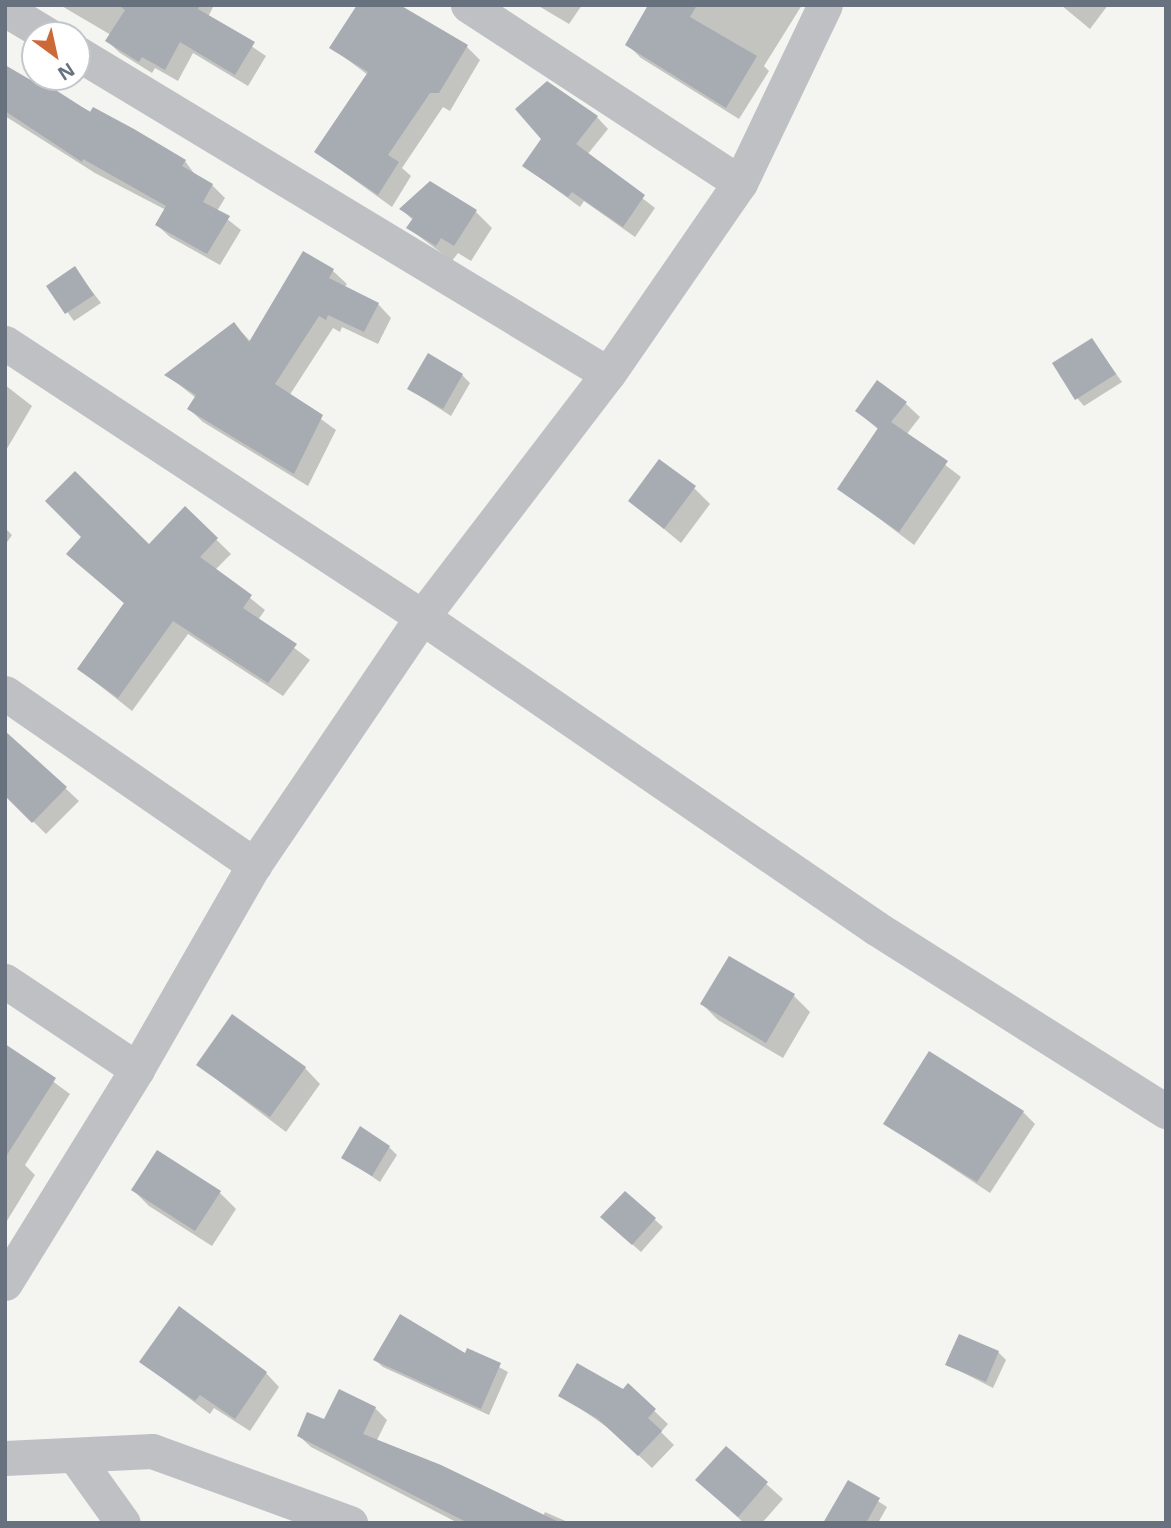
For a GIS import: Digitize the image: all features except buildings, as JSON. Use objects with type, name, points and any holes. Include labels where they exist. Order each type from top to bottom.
[{"type":"street","points":[[468,5],[740,183]]},
{"type":"street","points":[[5,1283],[137,1069],[254,865],[422,617],[608,374],[740,183],[825,5]]},
{"type":"street","points":[[5,9],[25,21]]},
{"type":"street","points":[[91,61],[608,374]]},
{"type":"street","points":[[5,343],[422,617],[876,928],[1166,1111]]},
{"type":"street","points":[[5,693],[254,865]]},
{"type":"street","points":[[5,981],[137,1069]]},
{"type":"street","points":[[5,1458],[152,1451],[351,1523]]},
{"type":"street","points":[[75,1456],[123,1523]]}]
